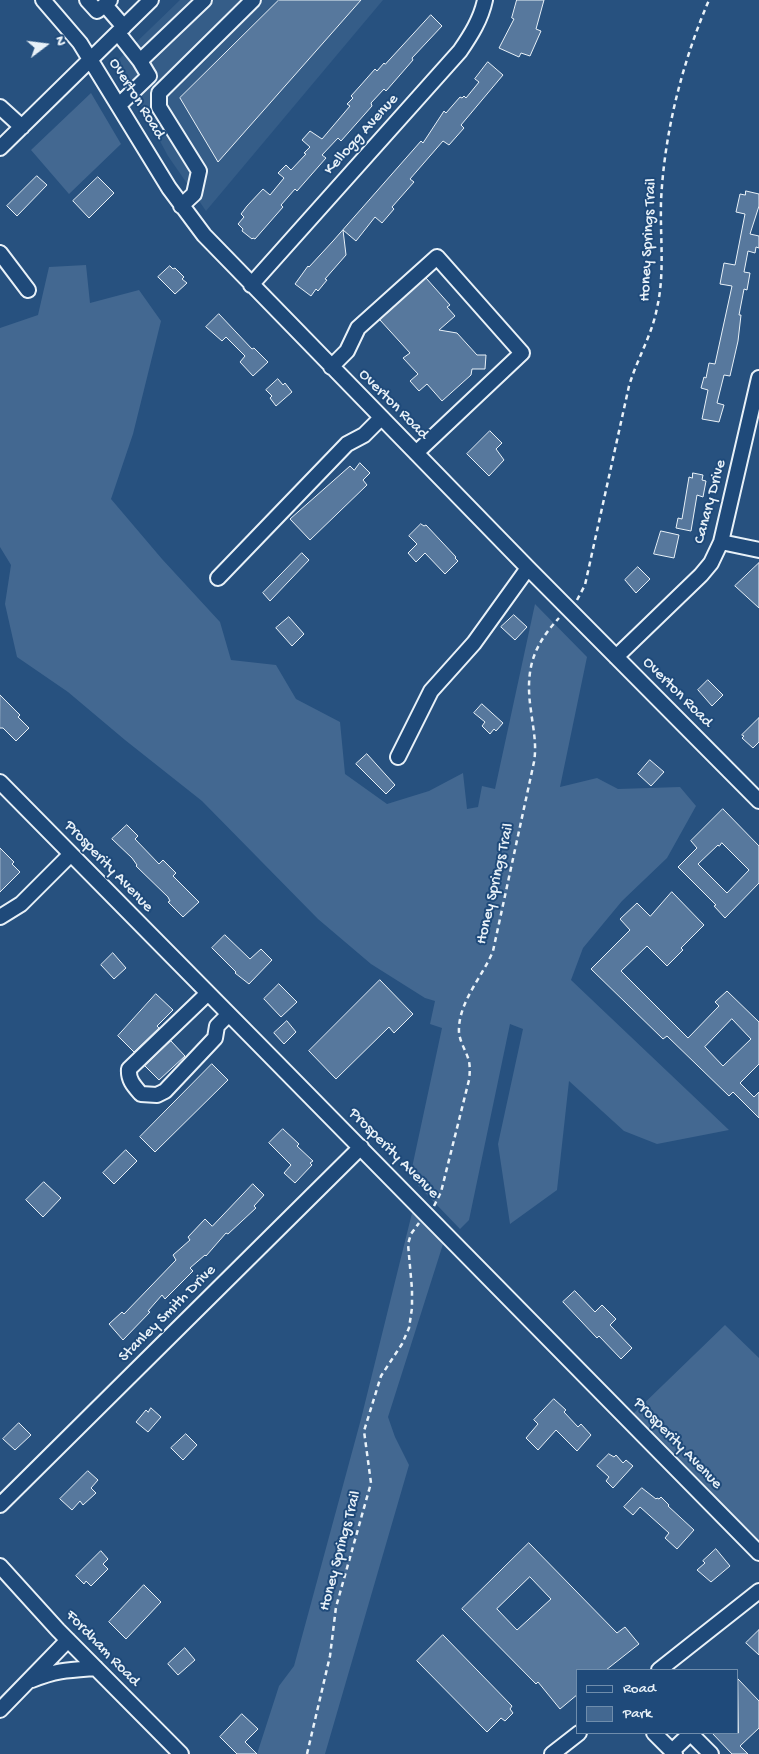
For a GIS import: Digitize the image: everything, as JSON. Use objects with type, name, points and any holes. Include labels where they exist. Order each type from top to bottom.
[{"type":"street","points":[[87,0],[97,11],[107,3],[159,93],[159,107],[199,171],[194,194],[181,206]]},
{"type":"street","points":[[140,61],[204,0]]},
{"type":"street","points":[[159,93],[253,0]]},
{"type":"street","name":"Kellogg Avenue","points":[[252,285],[460,51],[474,31],[485,0]]},
{"type":"street","name":"Overton Road","points":[[52,3],[91,60],[181,206],[204,235],[528,568],[759,801]]},
{"type":"street","points":[[0,148],[121,30],[143,3]]},
{"type":"street","points":[[119,105],[149,76]]},
{"type":"street","points":[[0,107],[22,127]]},
{"type":"street","points":[[0,254],[28,290]]},
{"type":"street","points":[[331,367],[347,351],[358,328],[437,257],[522,353],[416,453]]},
{"type":"street","name":"Canary Drive","points":[[616,656],[701,575],[711,563],[721,542],[759,378]]},
{"type":"street","points":[[218,578],[347,444],[364,435],[381,418]]},
{"type":"street","points":[[721,542],[759,550]]},
{"type":"street","points":[[398,757],[431,691],[474,642],[528,568]]},
{"type":"street","name":"Prosperity Avenue","points":[[0,782],[759,1553]]},
{"type":"street","points":[[0,917],[21,904],[71,854]]},
{"type":"street","points":[[207,994],[129,1069],[128,1075],[142,1094],[157,1095],[165,1091],[215,1038],[217,1026],[228,1014]]},
{"type":"street","name":"Stanley Smith Drive","points":[[0,1505],[361,1147]]},
{"type":"street","name":"Fordham Road","points":[[0,1566],[68,1640],[181,1754]]},
{"type":"street","points":[[660,1669],[759,1591]]},
{"type":"street","points":[[0,1710],[68,1640]]},
{"type":"street","points":[[27,1682],[49,1673],[68,1669],[96,1668]]},
{"type":"street","points":[[552,1754],[578,1734]]},
{"type":"street","points":[[655,1734],[674,1752],[690,1734]]},
{"type":"street","points":[[692,1734],[711,1754]]},
{"type":"path","name":"Honey Springs Trail","points":[[580,596],[585,586],[629,386],[635,365],[649,335],[657,309],[662,281],[661,201],[666,158],[674,112],[689,55],[709,0]]},
{"type":"path","name":"Honey Springs Trail","points":[[432,1208],[439,1200],[469,1080],[470,1067],[459,1029],[461,1015],[466,1001],[493,951],[534,762],[535,739],[528,684],[532,660],[537,646],[558,619]]},
{"type":"path","name":"Honey Springs Trail","points":[[307,1754],[330,1656],[336,1607],[371,1483],[364,1431],[381,1376],[402,1344],[409,1328],[412,1289],[408,1244],[411,1234],[423,1218]]},
{"type":"shaded area","points":[[180,0],[383,0],[206,211],[168,156],[117,61]]},
{"type":"green space","points":[[91,93],[121,144],[69,194],[31,150]]},
{"type":"green space","points":[[86,265],[90,303],[139,290],[161,321],[133,434],[111,499],[162,559],[220,622],[231,660],[276,665],[296,699],[340,722],[345,774],[387,804],[429,791],[463,773],[467,809],[478,807],[482,786],[495,789],[535,604],[587,657],[560,787],[597,778],[618,789],[680,787],[696,806],[667,858],[622,901],[583,948],[571,980],[729,1130],[657,1144],[624,1131],[569,1081],[557,1190],[510,1224],[498,1144],[523,1029],[510,1024],[469,1220],[460,1229],[410,1177],[442,1028],[430,1024],[435,1001],[425,998],[371,964],[318,919],[202,801],[68,692],[17,657],[5,604],[11,565],[0,547],[0,328],[38,315],[49,267]]},
{"type":"green space","points":[[413,1209],[444,1241],[388,1417],[395,1437],[409,1465],[325,1754],[257,1754],[279,1686],[294,1666],[361,1419]]},
{"type":"green space","points":[[725,1325],[759,1358],[759,1544],[633,1414]]},
{"type":"building","points":[[279,0],[361,0],[218,162],[180,98]]},
{"type":"building","points":[[517,0],[544,0],[536,29],[541,31],[530,56],[521,53],[519,57],[499,48],[514,19],[512,18]]},
{"type":"building","points":[[431,15],[442,26],[412,58],[413,60],[386,91],[384,89],[371,103],[372,106],[341,141],[338,138],[322,155],[326,158],[297,191],[295,189],[281,205],[283,207],[255,239],[252,239],[242,231],[243,229],[238,224],[244,217],[241,214],[247,206],[263,189],[270,195],[284,178],[278,173],[286,165],[291,170],[306,154],[304,153],[310,147],[302,140],[310,131],[322,139],[350,106],[347,104],[353,98],[351,96],[375,69],[377,71],[385,64]]},
{"type":"building","points":[[488,62],[503,75],[461,125],[464,128],[449,145],[443,141],[410,179],[414,182],[392,207],[394,209],[382,223],[375,217],[356,241],[343,230],[346,255],[325,279],[327,280],[318,291],[316,289],[311,296],[295,284],[308,266],[333,241],[421,141],[423,143],[444,111],[446,113],[460,97],[464,96],[466,98],[479,82],[475,79]]},
{"type":"building","points":[[37,176],[47,185],[17,216],[7,206]]},
{"type":"building","points":[[98,177],[114,193],[89,218],[73,201]]},
{"type":"building","points":[[746,191],[759,194],[759,206],[750,234],[759,236],[759,248],[756,247],[755,253],[748,251],[744,272],[750,273],[747,290],[744,289],[739,315],[741,315],[738,341],[730,376],[724,375],[717,403],[724,405],[719,422],[702,419],[708,390],[701,388],[704,377],[706,378],[709,363],[715,364],[732,286],[720,284],[724,263],[735,265],[745,214],[736,212],[740,194],[745,195]]},
{"type":"building","points":[[170,266],[173,269],[175,268],[184,277],[182,279],[187,283],[175,294],[158,277]]},
{"type":"building","points":[[426,278],[450,305],[447,307],[455,316],[439,330],[457,333],[477,355],[486,355],[485,369],[472,369],[471,375],[442,401],[427,384],[419,391],[410,381],[418,374],[403,358],[410,353],[380,320]]},
{"type":"building","points":[[219,314],[252,349],[254,348],[268,362],[253,376],[240,362],[245,356],[226,337],[222,341],[206,327]]},
{"type":"building","points":[[278,379],[283,385],[285,383],[292,392],[276,406],[270,398],[272,396],[266,390]]},
{"type":"building","points":[[490,431],[502,443],[496,449],[504,460],[489,476],[467,454]]},
{"type":"building","points":[[360,463],[370,473],[363,480],[367,485],[310,540],[290,519],[350,466],[354,470]]},
{"type":"building","points":[[693,473],[703,475],[702,480],[706,481],[703,497],[697,495],[691,531],[676,528],[678,518],[682,519],[689,477],[692,478]]},
{"type":"building","points":[[421,524],[426,525],[458,561],[445,574],[425,553],[416,562],[408,553],[417,544],[409,536]]},
{"type":"building","points":[[661,531],[679,535],[674,558],[654,554]]},
{"type":"building","points":[[302,553],[309,560],[270,601],[263,593]]},
{"type":"building","points":[[759,563],[759,608],[735,586]]},
{"type":"building","points":[[638,567],[650,579],[636,593],[625,580]]},
{"type":"building","points":[[514,615],[527,627],[515,640],[501,627]]},
{"type":"building","points":[[289,617],[304,634],[292,646],[276,628]]},
{"type":"building","points":[[708,680],[723,695],[712,706],[698,690]]},
{"type":"building","points":[[0,695],[20,715],[18,717],[29,728],[16,741],[3,728],[0,728]]},
{"type":"building","points":[[482,704],[503,723],[496,731],[494,729],[490,734],[482,726],[485,722],[474,713]]},
{"type":"building","points":[[759,718],[759,742],[753,748],[742,738],[744,736],[742,735]]},
{"type":"building","points":[[367,754],[395,785],[386,794],[356,764]]},
{"type":"building","points":[[650,760],[664,772],[651,786],[638,774]]},
{"type":"building","points":[[723,809],[759,846],[759,883],[725,918],[714,906],[716,905],[678,867],[697,848],[691,841]],"holes":[[[722,843],[749,870],[727,893],[698,864]]]},
{"type":"building","points":[[127,825],[138,836],[135,839],[159,864],[163,860],[176,873],[173,876],[199,902],[183,917],[168,902],[170,901],[168,897],[112,839]]},
{"type":"building","points":[[0,848],[14,862],[12,864],[20,872],[0,892]]},
{"type":"building","points":[[672,892],[704,925],[681,948],[683,950],[667,966],[647,946],[621,971],[688,1038],[719,1006],[715,1002],[727,991],[759,1022],[759,1064],[740,1083],[754,1097],[759,1092],[759,1118],[733,1092],[729,1096],[667,1036],[663,1039],[591,969],[630,930],[620,919],[637,903],[650,916]],"holes":[[[732,1019],[751,1039],[723,1066],[705,1047]]]},
{"type":"building","points":[[225,935],[250,959],[261,949],[272,960],[249,984],[235,973],[212,948]]},
{"type":"building","points":[[113,953],[126,968],[114,979],[101,965]]},
{"type":"building","points":[[380,980],[413,1014],[394,1033],[389,1027],[336,1079],[309,1051]]},
{"type":"building","points":[[279,984],[297,1002],[281,1017],[264,999]]},
{"type":"building","points":[[156,994],[173,1010],[157,1026],[159,1028],[134,1052],[118,1036]]},
{"type":"building","points":[[287,1021],[296,1032],[284,1044],[274,1033]]},
{"type":"building","points":[[171,1041],[185,1056],[159,1080],[145,1066]]},
{"type":"building","points":[[212,1064],[228,1080],[155,1152],[140,1137]]},
{"type":"building","points":[[283,1129],[313,1161],[310,1163],[312,1165],[295,1183],[284,1173],[291,1165],[269,1143]]},
{"type":"building","points":[[126,1150],[137,1161],[114,1184],[103,1173]]},
{"type":"building","points":[[44,1182],[61,1198],[43,1217],[26,1200]]},
{"type":"building","points":[[253,1184],[264,1195],[254,1206],[256,1208],[228,1234],[226,1233],[206,1256],[190,1268],[193,1271],[165,1299],[162,1295],[148,1311],[150,1312],[123,1340],[109,1324],[122,1312],[124,1314],[176,1260],[173,1255],[190,1240],[188,1237],[205,1219],[212,1226]]},
{"type":"building","points":[[575,1291],[595,1312],[602,1305],[616,1319],[610,1325],[632,1348],[621,1359],[599,1336],[597,1338],[563,1302]]},
{"type":"building","points":[[554,1399],[566,1410],[564,1412],[578,1427],[581,1424],[591,1435],[577,1451],[556,1430],[538,1450],[526,1438],[538,1424],[534,1420]]},
{"type":"building","points":[[151,1408],[161,1417],[148,1432],[136,1422],[146,1410],[148,1412]]},
{"type":"building","points":[[19,1423],[31,1435],[15,1450],[3,1439]]},
{"type":"building","points":[[186,1434],[197,1445],[183,1460],[171,1448]]},
{"type":"building","points":[[609,1454],[614,1457],[616,1455],[623,1463],[626,1460],[633,1466],[613,1488],[606,1481],[609,1477],[597,1466]]},
{"type":"building","points":[[88,1471],[98,1480],[91,1488],[96,1493],[83,1505],[80,1501],[72,1510],[60,1499]]},
{"type":"building","points":[[642,1488],[656,1499],[661,1497],[694,1530],[677,1549],[665,1538],[669,1533],[640,1507],[633,1515],[624,1507]]},
{"type":"building","points":[[529,1543],[617,1633],[625,1627],[639,1644],[607,1669],[576,1669],[576,1696],[560,1709],[538,1682],[536,1684],[462,1609]],"holes":[[[530,1577],[551,1599],[517,1630],[497,1609]]]},
{"type":"building","points":[[716,1549],[730,1566],[711,1582],[697,1570],[705,1563],[703,1561]]},
{"type":"building","points":[[101,1551],[108,1559],[103,1564],[108,1569],[91,1586],[86,1581],[84,1584],[76,1576]]},
{"type":"building","points":[[144,1585],[161,1602],[126,1639],[109,1622]]},
{"type":"building","points":[[759,1630],[759,1655],[746,1643]]},
{"type":"building","points":[[443,1635],[512,1706],[510,1709],[513,1713],[505,1721],[501,1718],[487,1732],[417,1661]]},
{"type":"building","points":[[185,1648],[195,1660],[178,1675],[168,1664]]},
{"type":"building","points":[[739,1680],[759,1701],[759,1728],[740,1746],[748,1754],[732,1754],[713,1734],[739,1734]]},
{"type":"building","points":[[242,1714],[258,1729],[245,1742],[257,1754],[237,1754],[220,1737]]}]
